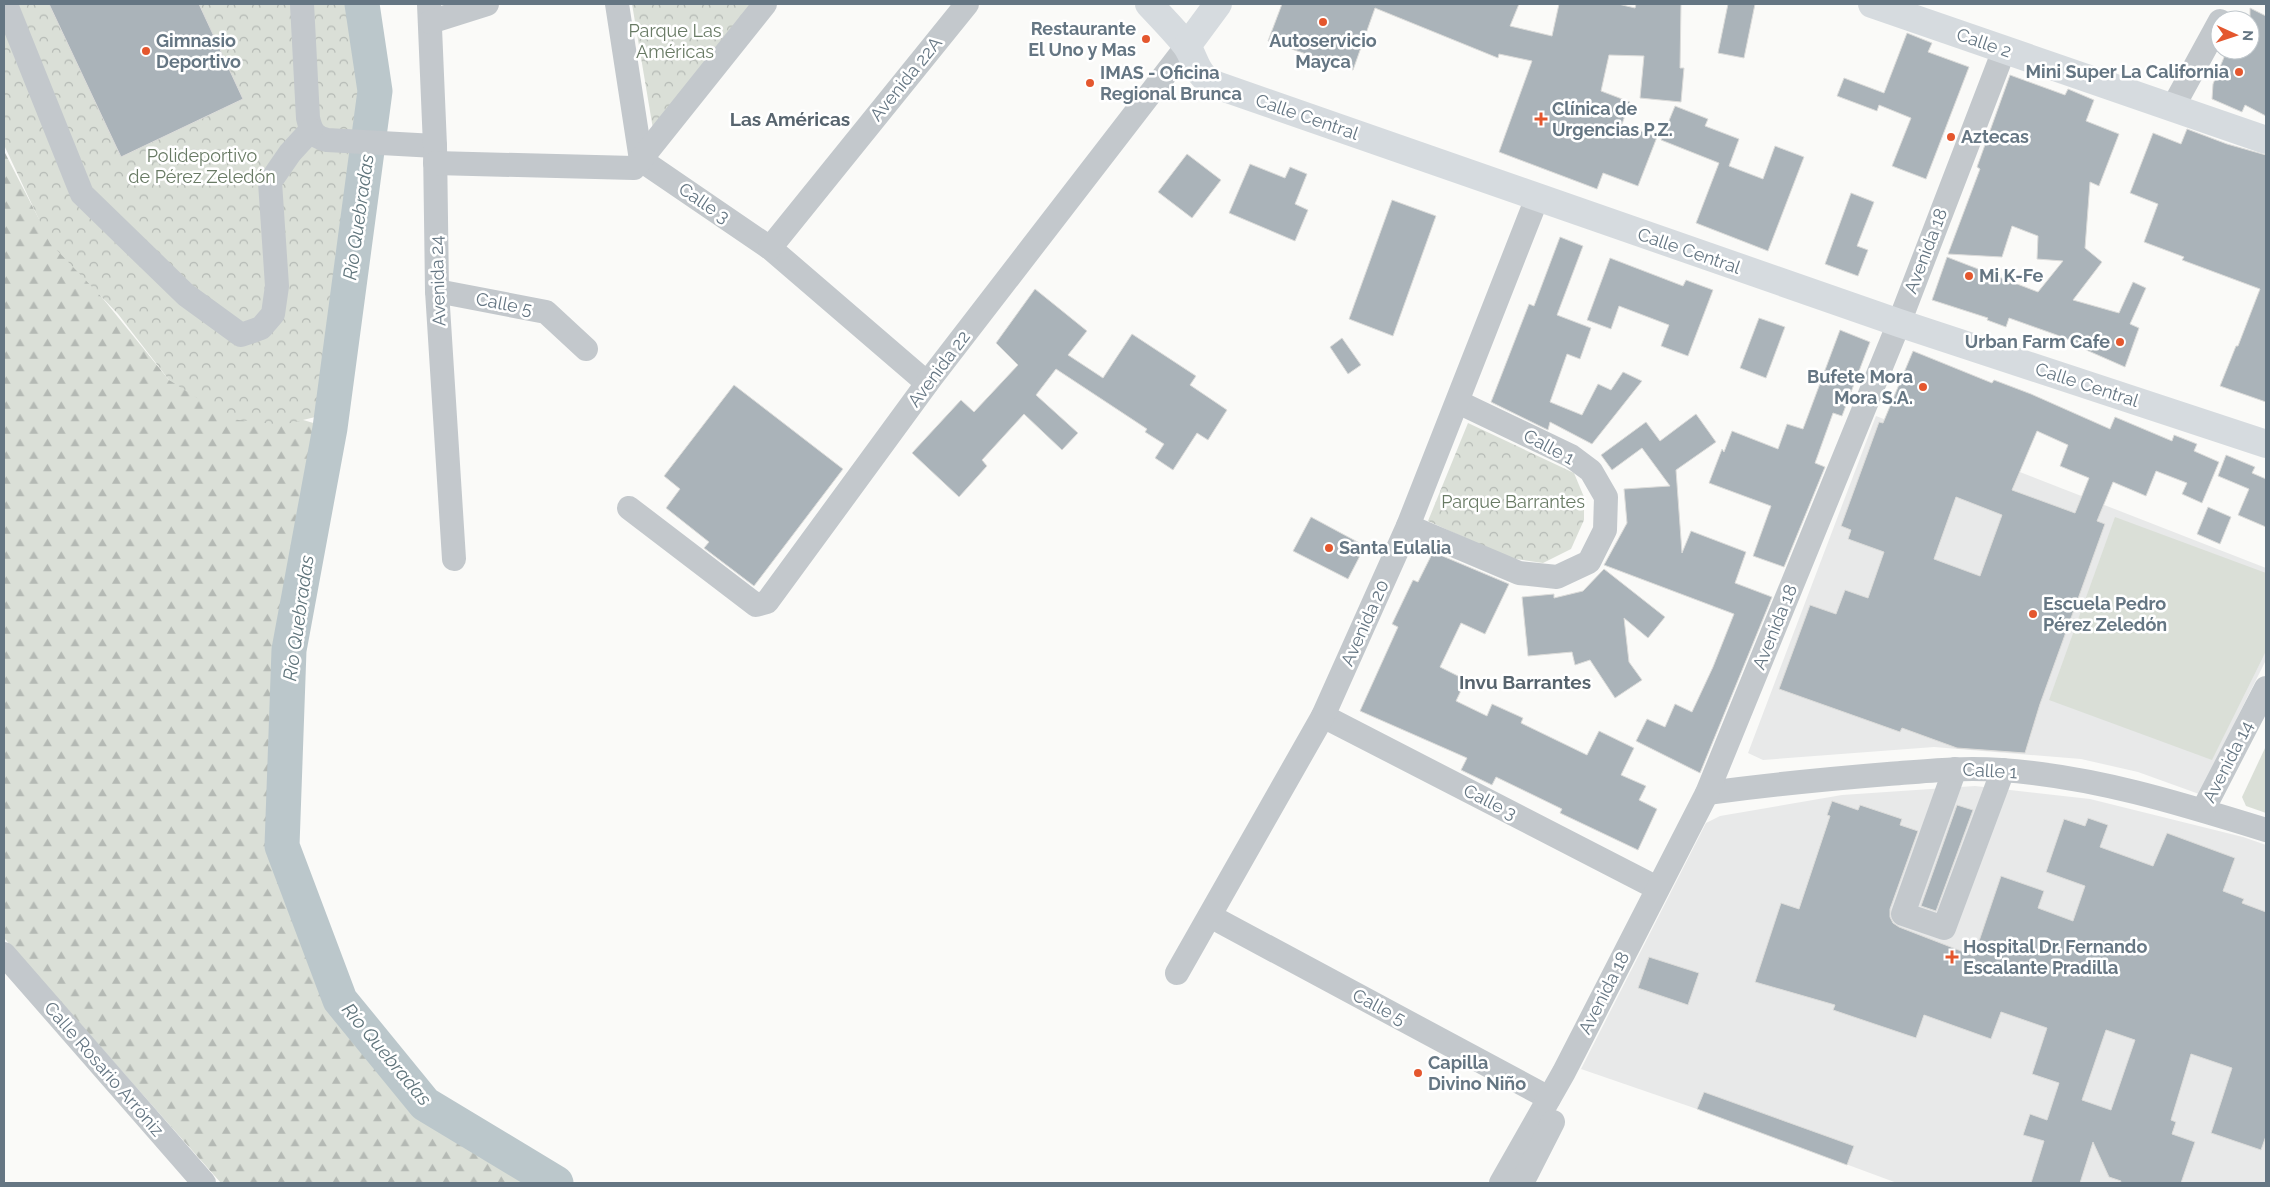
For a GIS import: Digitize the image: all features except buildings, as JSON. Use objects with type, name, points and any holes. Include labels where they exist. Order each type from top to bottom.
[{"type":"main road","name":"Calle Central","points":[[1149,4],[1187,46],[1198,70],[1209,82],[1216,85],[1899,323],[2266,444]]},
{"type":"main road","name":"Avenida 22","points":[[1187,46],[1218,4]]},
{"type":"main road","name":"Calle 2","points":[[1872,4],[2266,140]]},
{"type":"street","points":[[302,4],[308,118],[310,130],[318,138],[435,154],[634,168],[766,4]]},
{"type":"street","points":[[430,13],[486,4]]},
{"type":"street","points":[[617,4],[640,160]]},
{"type":"street","name":"Avenida 22A","points":[[770,248],[967,4]]},
{"type":"street","points":[[4,5],[7,7],[82,194],[186,295],[241,335],[261,328],[273,314],[276,286],[270,182],[290,153],[310,130]]},
{"type":"street","name":"Avenida 24","points":[[430,13],[437,291],[454,558]]},
{"type":"street","points":[[2173,107],[2210,39]]},
{"type":"street","name":"Avenida 22","points":[[629,508],[756,605],[766,602],[928,383],[1187,46]]},
{"type":"street","name":"Avenida 18","points":[[1501,1183],[1564,1072],[1707,794],[1899,323],[2004,50]]},
{"type":"street","name":"Calle 3","points":[[640,160],[770,248],[928,383]]},
{"type":"street","name":"Avenida 20","points":[[1177,974],[1323,716],[1408,526],[1537,198]]},
{"type":"street","name":"Calle 5","points":[[437,291],[546,312],[586,349]]},
{"type":"street","name":"Calle 1","points":[[1408,526],[1519,573],[1557,577],[1589,562],[1605,530],[1606,497],[1590,471],[1571,456],[1458,402]]},
{"type":"street","name":"Avenida 14","points":[[2203,810],[2266,688]]},
{"type":"street","name":"Calle 3","points":[[1323,716],[1657,888]]},
{"type":"street","points":[[1955,769],[1903,914],[1944,928],[2003,770]]},
{"type":"street","name":"Calle 1","points":[[1707,794],[1786,782],[1955,769],[2003,770],[2099,782],[2203,810],[2266,830]]},
{"type":"street","name":"Calle 5","points":[[1210,916],[1549,1098]]},
{"type":"street","name":"Calle Rosario Arróniz","points":[[4,954],[204,1183]]},
{"type":"street","points":[[1522,1183],[1565,1101],[1568,1087],[1564,1072]]},
{"type":"shaded area","name":"Escuela Pedro Pérez Zeledón","points":[[1876,416],[2266,568],[2266,660],[2199,794],[2138,772],[2081,759],[1934,747],[1763,760],[1748,753]]},
{"type":"shaded area","name":"Hospital Dr. Fernando Escalante Pradilla","points":[[1975,786],[2090,799],[2243,837],[2266,845],[2266,1183],[1897,1183],[1697,1109],[1581,1069],[1706,823],[1720,816],[1842,795]]},
{"type":"green space","name":"Polideportivo de Pérez Zeledón","points":[[4,4],[362,4],[375,91],[332,413],[282,425],[230,419],[169,380],[118,314],[50,243],[4,145]]},
{"type":"green space","name":"Parque Las Américas","points":[[632,4],[752,4],[653,129]]},
{"type":"green space","points":[[4,151],[40,221],[169,380],[330,428],[289,650],[282,846],[340,1001],[425,1104],[556,1183],[221,1183],[4,938]]},
{"type":"green space","name":"Parque Barrantes","points":[[1468,423],[1574,473],[1584,497],[1584,520],[1571,549],[1543,563],[1509,558],[1428,521]]},
{"type":"green space","points":[[2115,517],[2266,573],[2266,651],[2212,760],[2049,700]]},
{"type":"green space","points":[[2266,746],[2266,813],[2246,806],[2242,797]]},
{"type":"waterway","name":"Río Quebradas","points":[[362,4],[375,91],[330,428],[289,650],[282,846],[340,1000],[425,1104],[556,1183]]},
{"type":"place","name":"Autoservicio Mayca","points":[[1323,22]]},
{"type":"place","name":"Restaurante El Uno y Mas","points":[[1146,39]]},
{"type":"place","name":"Gimnasio Deportivo","points":[[146,51]]},
{"type":"place","name":"Mini Super La California","points":[[2239,72]]},
{"type":"place","name":"IMAS - Oficina Regional Brunca","points":[[1090,83]]},
{"type":"place","name":"Clínica de Urgencias P.Z.","points":[[1541,119]]},
{"type":"place","name":"Aztecas","points":[[1951,137]]},
{"type":"place","name":"Mi K-Fe","points":[[1969,276]]},
{"type":"place","name":"Urban Farm Cafe","points":[[2120,342]]},
{"type":"place","name":"Bufete Mora Mora S.A.","points":[[1923,387]]},
{"type":"place","name":"Santa Eulalia","points":[[1329,548]]},
{"type":"place","name":"Escuela Pedro Pérez Zeledón","points":[[2033,614]]},
{"type":"place","name":"Hospital Dr. Fernando Escalante Pradilla","points":[[1952,957]]},
{"type":"place","name":"Capilla Divino Niño","points":[[1418,1073]]},
{"type":"district","name":"Las Américas","points":[[790,119]]},
{"type":"district","name":"Invu Barrantes","points":[[1525,682]]}]
